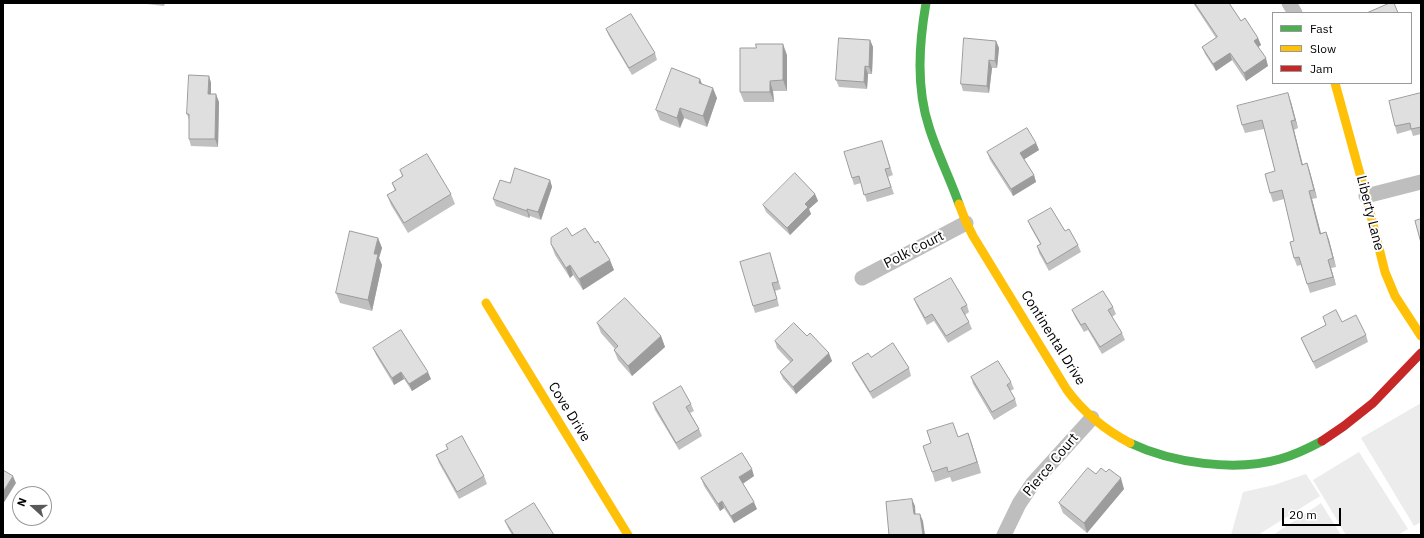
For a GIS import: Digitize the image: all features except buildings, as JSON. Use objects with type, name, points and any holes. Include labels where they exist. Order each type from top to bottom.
[{"type":"street","name":"Continental Drive","points":[[926,3],[920,45],[920,77],[924,107],[932,138],[966,223],[1063,385],[1092,418],[1110,432],[1142,449],[1192,461],[1236,465],[1262,463],[1287,457],[1312,447],[1334,434],[1355,418],[1421,353]]},
{"type":"street","points":[[1289,3],[1294,12]]},
{"type":"street","name":"Liberty Lane","points":[[1335,84],[1385,272],[1395,296],[1421,336]]},
{"type":"street","points":[[1366,196],[1421,182]]},
{"type":"street","name":"Polk Court","points":[[862,278],[966,223]]},
{"type":"street","name":"Cove Drive","points":[[486,303],[628,535]]},
{"type":"street","name":"Pierce Court","points":[[1004,535],[1019,504],[1033,483],[1092,418]]},
{"type":"shaded area","points":[[1421,403],[1421,522],[1414,526],[1361,438]]},
{"type":"shaded area","points":[[1359,452],[1408,529],[1398,535],[1346,535],[1313,480]]},
{"type":"shaded area","points":[[1306,474],[1320,496],[1258,535],[1231,535],[1243,492],[1274,485]]},
{"type":"shaded area","points":[[1321,503],[1341,535],[1273,535]]},
{"type":"traffic: fast","points":[[926,3],[920,50],[920,81],[922,97],[932,137],[959,204]]},
{"type":"traffic: fast","points":[[1130,443],[1165,456],[1184,460],[1224,465],[1243,465],[1280,459],[1302,451],[1322,441]]},
{"type":"traffic: slow","points":[[1335,84],[1385,272],[1395,296],[1421,336]]},
{"type":"traffic: slow","points":[[959,204],[973,236],[1067,390],[1080,406],[1096,420],[1130,443]]},
{"type":"traffic: slow","points":[[486,303],[628,535]]},
{"type":"traffic: jam","points":[[1322,441],[1373,403],[1421,353]]}]
